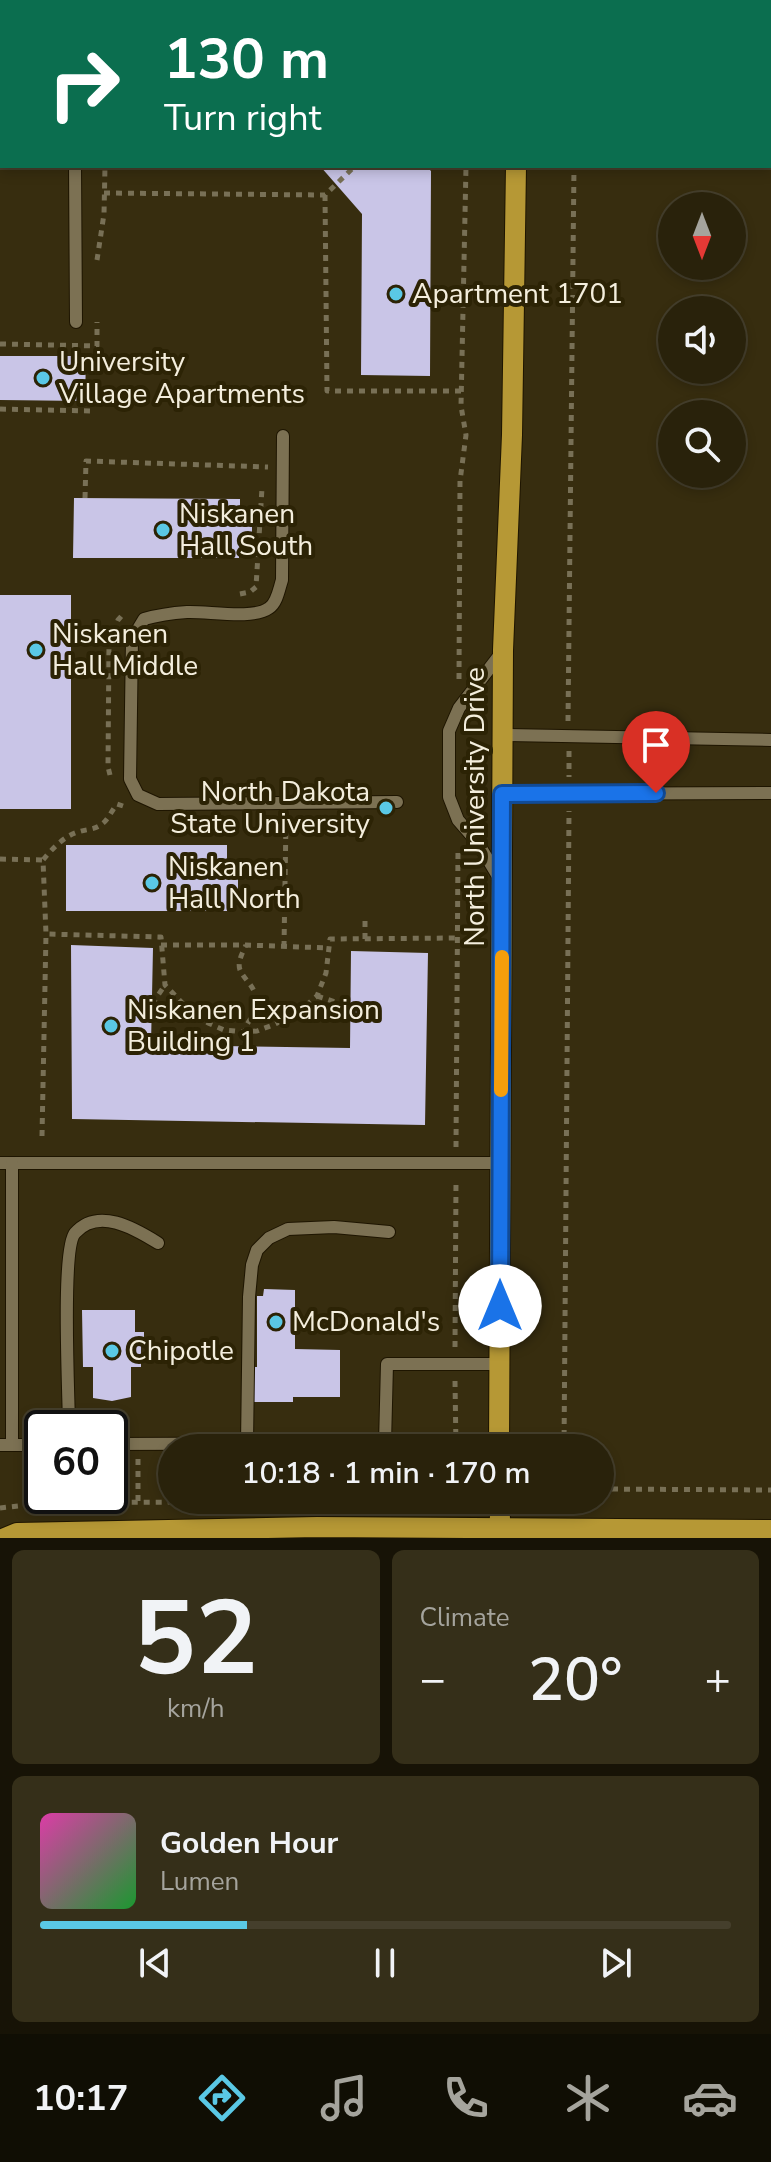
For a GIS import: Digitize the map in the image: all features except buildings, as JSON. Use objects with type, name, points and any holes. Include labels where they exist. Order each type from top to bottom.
[{"type":"main road","name":"North University Drive","points":[[499,1434],[503,650],[512,435],[516,168]]},
{"type":"main road","points":[[5,1538],[17,1533],[317,1527],[500,1533],[771,1530]]},
{"type":"lane","points":[[75,168],[76,322]]},
{"type":"lane","points":[[283,436],[282,580],[277,597],[270,608],[255,613],[188,612],[144,619],[132,639],[130,779],[138,795],[158,804],[397,802]]},
{"type":"lane","points":[[502,885],[478,843],[458,820],[449,797],[449,731],[459,708],[503,650]]},
{"type":"lane","points":[[503,735],[771,740]]},
{"type":"lane","points":[[502,794],[771,793]]},
{"type":"lane","points":[[6,1445],[6,1163],[501,1163]]},
{"type":"lane","points":[[69,1410],[68,1247],[74,1234],[90,1223],[108,1220],[137,1230],[158,1243]]},
{"type":"lane","points":[[247,1434],[249,1297],[252,1265],[257,1250],[269,1238],[288,1229],[334,1227],[389,1232]]},
{"type":"lane","points":[[385,1434],[387,1364],[500,1364]]},
{"type":"lane","points":[[128,1444],[158,1444]]},
{"type":"path","points":[[104,193],[325,195],[353,168]]},
{"type":"path","points":[[325,195],[327,391],[461,391]]},
{"type":"path","points":[[0,409],[94,411]]},
{"type":"path","points":[[85,498],[86,461],[283,467]]},
{"type":"path","points":[[42,1136],[46,934],[43,860],[52,849],[76,832],[99,827],[106,822],[117,804],[132,810]]},
{"type":"path","points":[[271,820],[287,820],[284,947]]},
{"type":"path","points":[[0,859],[43,860]]},
{"type":"path","points":[[365,921],[365,939]]},
{"type":"path","points":[[46,934],[161,937],[165,985],[192,1013],[208,1023],[224,1030],[244,1032],[257,1031],[284,1020],[317,996],[326,973],[330,939],[458,938]]},
{"type":"path","points":[[161,945],[329,948]]},
{"type":"path","points":[[246,945],[240,959],[240,970],[253,989],[257,1004],[245,1024],[246,1047]]},
{"type":"path","points":[[152,1004],[165,985]]},
{"type":"path","points":[[317,996],[351,1007]]},
{"type":"path","points":[[138,1444],[138,1502]]},
{"type":"path","points":[[614,1489],[771,1490]]},
{"type":"path","points":[[0,1508],[45,1503],[158,1502]]},
{"type":"slow traffic","points":[[501,1090],[502,957]]},
{"type":"place","name":"Apartment 1701","points":[[396,294]]},
{"type":"place","name":"University Village Apartments","points":[[43,378]]},
{"type":"place","name":"Niskanen Hall South","points":[[163,530]]},
{"type":"place","name":"Niskanen Hall Middle","points":[[36,650]]},
{"type":"place","name":"North Dakota State University","points":[[386,808]]},
{"type":"place","name":"Niskanen Hall North","points":[[152,883]]},
{"type":"place","name":"Niskanen Expansion Building 1","points":[[111,1026]]},
{"type":"place","name":"McDonald's","points":[[276,1322]]},
{"type":"place","name":"Chipotle","points":[[112,1351]]},
{"type":"route","points":[[500,1306],[502,794],[656,793]]}]
